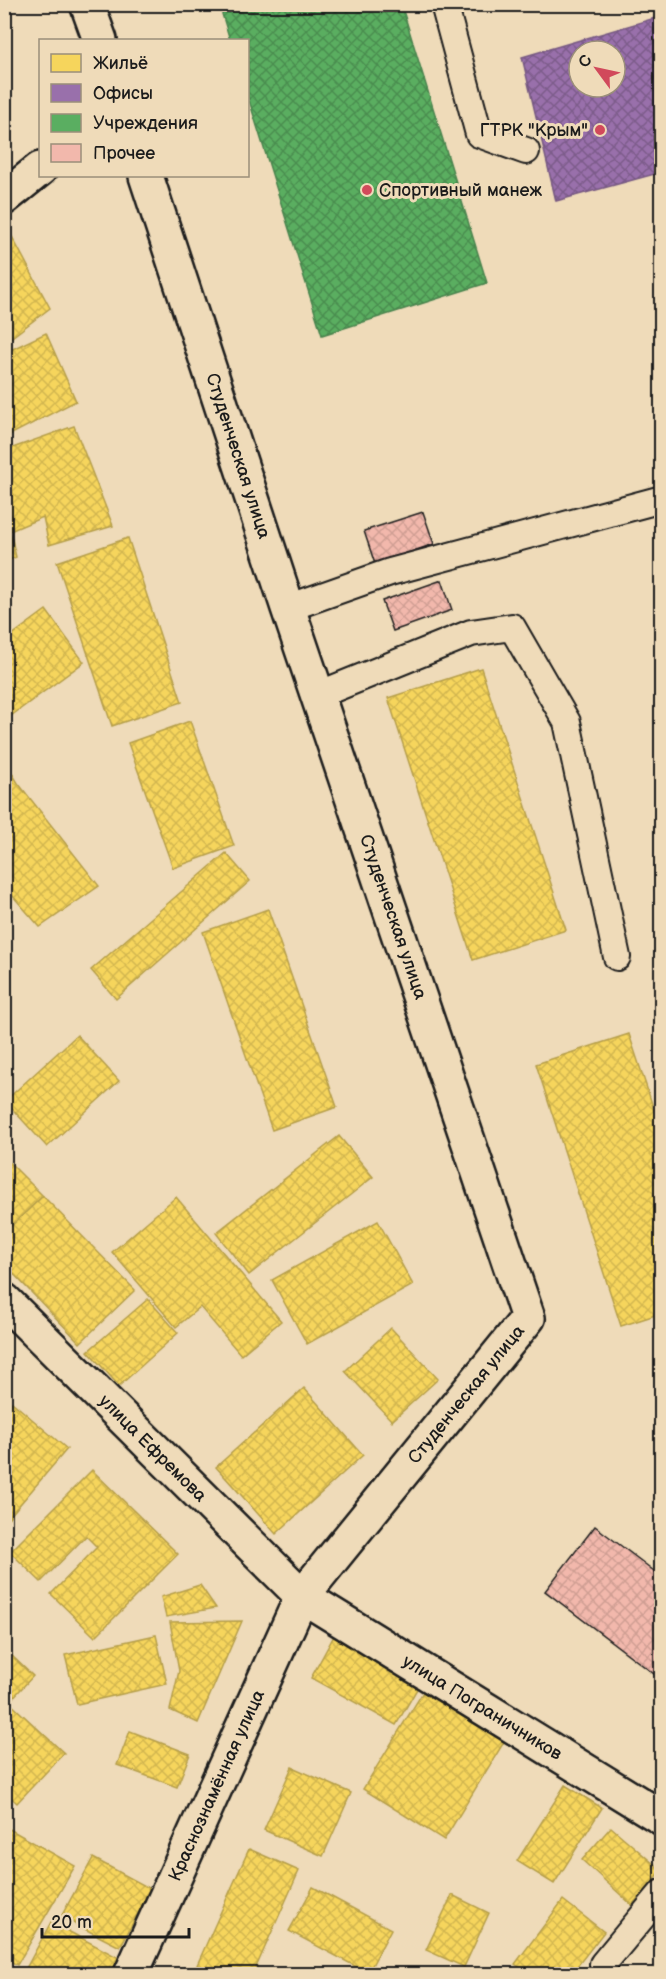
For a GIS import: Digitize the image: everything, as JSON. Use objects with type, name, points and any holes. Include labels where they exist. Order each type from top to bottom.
[{"type":"street","points":[[87,4],[100,39]]},
{"type":"street","points":[[4,198],[39,170]]},
{"type":"street","name":"Студенческая улица","points":[[146,177],[288,608],[528,1318],[302,1596]]},
{"type":"street","name":"улица Ефремова","points":[[4,1300],[302,1596]]},
{"type":"street","name":"улица Пограничников","points":[[302,1596],[662,1818]]},
{"type":"street","name":"Краснознамённая улица","points":[[131,1974],[302,1596]]},
{"type":"lane","points":[[444,4],[479,134],[526,151]]},
{"type":"lane","points":[[288,608],[390,572],[662,499]]},
{"type":"lane","points":[[318,695],[471,633],[512,627],[567,722],[616,957]]},
{"type":"lane","points":[[603,1964],[662,1893]]},
{"type":"building: Жильё","points":[[8,229],[50,308],[4,343],[4,230]]},
{"type":"building: Жильё","points":[[46,333],[76,401],[4,438],[4,353]]},
{"type":"building: Жильё","points":[[74,426],[113,526],[49,545],[43,517],[10,531],[16,557],[4,562],[4,451]]},
{"type":"building: Жильё","points":[[128,538],[182,702],[112,726],[57,562]]},
{"type":"building: Жильё","points":[[46,610],[84,662],[4,721],[4,641]]},
{"type":"building: Жильё","points":[[481,668],[566,930],[473,960],[388,698]]},
{"type":"building: Жильё","points":[[190,721],[234,846],[173,868],[128,743]]},
{"type":"building: Жильё","points":[[4,760],[18,783],[99,886],[40,927],[4,886]]},
{"type":"building: Жильё","points":[[226,853],[250,881],[116,999],[91,970]]},
{"type":"building: Жильё","points":[[268,909],[337,1107],[272,1130],[203,932]]},
{"type":"building: Жильё","points":[[629,1034],[662,1134],[662,1313],[621,1326],[536,1064]]},
{"type":"building: Жильё","points":[[77,1035],[119,1081],[47,1147],[5,1101]]},
{"type":"building: Жильё","points":[[339,1136],[373,1177],[249,1275],[216,1233]]},
{"type":"building: Жильё","points":[[4,1157],[43,1196],[4,1233]]},
{"type":"building: Жильё","points":[[43,1196],[135,1290],[80,1343],[4,1264],[4,1233]]},
{"type":"building: Жильё","points":[[176,1197],[281,1321],[241,1355],[200,1307],[176,1327],[112,1252]]},
{"type":"building: Жильё","points":[[378,1221],[413,1285],[307,1344],[272,1280]]},
{"type":"building: Жильё","points":[[148,1299],[178,1333],[119,1386],[88,1351]]},
{"type":"building: Жильё","points":[[391,1328],[438,1379],[392,1421],[345,1371]]},
{"type":"building: Жильё","points":[[304,1388],[363,1455],[276,1534],[216,1467]]},
{"type":"building: Жильё","points":[[12,1402],[67,1449],[4,1523],[4,1411]]},
{"type":"building: Жильё","points":[[92,1470],[178,1554],[95,1637],[51,1594],[97,1547],[86,1536],[41,1582],[10,1552]]},
{"type":"building: Жильё","points":[[200,1585],[216,1608],[166,1617],[161,1597]]},
{"type":"building: Жильё","points":[[242,1621],[198,1723],[170,1710],[179,1671],[170,1622]]},
{"type":"building: Жильё","points":[[335,1634],[421,1682],[396,1725],[311,1678]]},
{"type":"building: Жильё","points":[[156,1635],[167,1684],[77,1704],[65,1655]]},
{"type":"building: Жильё","points":[[9,1653],[33,1676],[9,1702],[64,1753],[17,1803],[4,1791],[4,1658]]},
{"type":"building: Жильё","points":[[423,1692],[504,1742],[444,1840],[363,1789]]},
{"type":"building: Жильё","points":[[130,1731],[190,1754],[177,1787],[117,1765]]},
{"type":"building: Жильё","points":[[292,1767],[351,1793],[323,1856],[264,1830]]},
{"type":"building: Жильё","points":[[565,1785],[602,1808],[554,1884],[517,1861]]},
{"type":"building: Жильё","points":[[4,1826],[75,1866],[17,1965],[4,1958]]},
{"type":"building: Жильё","points":[[611,1827],[662,1871],[632,1905],[582,1860]]},
{"type":"building: Жильё","points":[[249,1849],[299,1871],[253,1974],[220,1974],[197,1965]]},
{"type":"building: Жильё","points":[[93,1858],[151,1889],[120,1947],[61,1917]]},
{"type":"building: Жильё","points":[[313,1887],[391,1929],[368,1973],[289,1931]]},
{"type":"building: Жильё","points":[[452,1895],[489,1913],[464,1967],[426,1950]]},
{"type":"building: Жильё","points":[[563,1900],[604,1932],[571,1974],[529,1974],[515,1964]]},
{"type":"building: Жильё","points":[[51,1922],[119,1958],[110,1974],[23,1974]]},
{"type":"building: Жильё","points":[[662,1967],[662,1974],[643,1974]]},
{"type":"building: Офисы","name":"ГТРК \"Крым\"","points":[[662,16],[662,172],[556,201],[522,57],[567,44],[567,99],[627,99],[627,39],[583,39]]},
{"type":"building: Учреждения","name":"Спортивный манеж","points":[[219,4],[401,4],[487,283],[322,335],[249,100],[249,39],[230,39]]},
{"type":"building: Прочее","points":[[423,512],[434,544],[375,564],[364,531]]},
{"type":"building: Прочее","points":[[442,580],[452,610],[393,631],[382,601]]},
{"type":"building: Прочее","points":[[595,1526],[662,1577],[662,1680],[545,1591]]},
{"type":"place","name":"ГТРК \"Крым\"","points":[[600,130]]},
{"type":"place","name":"Спортивный манеж","points":[[367,190]]}]
